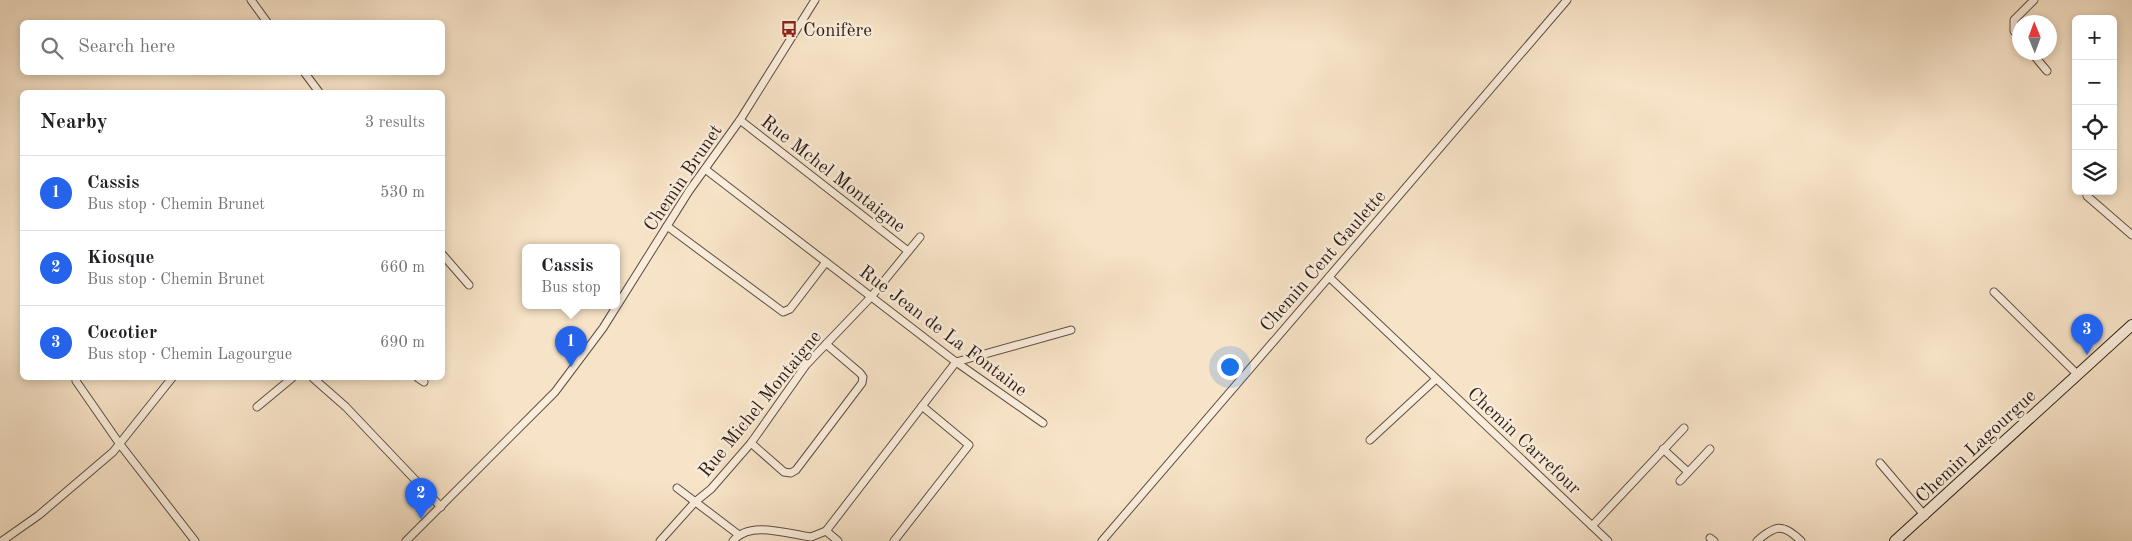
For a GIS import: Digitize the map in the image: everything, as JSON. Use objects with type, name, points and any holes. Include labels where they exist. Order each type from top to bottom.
[{"type":"street","points":[[250,0],[265,20]]},
{"type":"street","name":"Chemin Brunet","points":[[620,302],[667,226],[740,120],[815,0]]},
{"type":"street","name":"Chemin Cent Gaulette","points":[[1102,541],[1566,0]]},
{"type":"street","points":[[2019,15],[2034,0]]},
{"type":"street","points":[[2037,60],[2047,72]]},
{"type":"street","points":[[306,75],[318,90]]},
{"type":"street","name":"Rue Mchel Montaigne","points":[[740,120],[908,251]]},
{"type":"street","name":"Rue Jean de La Fontaine","points":[[705,169],[956,362],[1043,423]]},
{"type":"street","points":[[2088,196],[2132,235]]},
{"type":"street","points":[[667,226],[783,312],[790,309],[826,262]]},
{"type":"street","name":"Rue Michel Montaigne","points":[[660,541],[695,502],[712,489],[751,443],[806,365],[871,297],[920,237]]},
{"type":"street","points":[[445,257],[469,285]]},
{"type":"street","name":"Chemin Carrefour","points":[[1329,277],[1608,541]]},
{"type":"street","points":[[1994,292],[2078,375]]},
{"type":"street","name":"Chemin Brunet","points":[[406,541],[555,392],[604,328],[616,309]]},
{"type":"street","name":"Chemin Lagourgue","points":[[1895,541],[2132,325]]},
{"type":"street","points":[[733,541],[738,534],[755,529],[811,537],[826,531],[956,362],[1071,330]]},
{"type":"street","points":[[751,443],[784,472],[791,473],[796,470],[862,383],[863,377],[860,372],[826,344]]},
{"type":"street","points":[[1370,440],[1436,379]]},
{"type":"street","points":[[2,541],[39,515],[113,452],[170,380]]},
{"type":"street","points":[[257,407],[290,380]]},
{"type":"street","points":[[315,380],[346,407],[441,507]]},
{"type":"street","points":[[76,381],[119,443],[195,541]]},
{"type":"street","points":[[894,541],[969,445],[922,406]]},
{"type":"street","points":[[1592,526],[1684,428]]},
{"type":"street","points":[[1663,449],[1688,472]]},
{"type":"street","points":[[1680,481],[1710,450]]},
{"type":"street","points":[[1880,463],[1924,516]]},
{"type":"street","points":[[677,488],[738,534]]},
{"type":"street","points":[[1757,541],[1770,529],[1777,527],[1791,532],[1801,541]]},
{"type":"street","points":[[826,531],[838,541]]},
{"type":"place","name":"Conifère","points":[[789,29]]},
{"type":"place","name":"Cocotier","points":[[2087,355]]},
{"type":"place","name":"Cassis","points":[[571,367]]},
{"type":"place","name":"Kiosque","points":[[421,519]]}]
